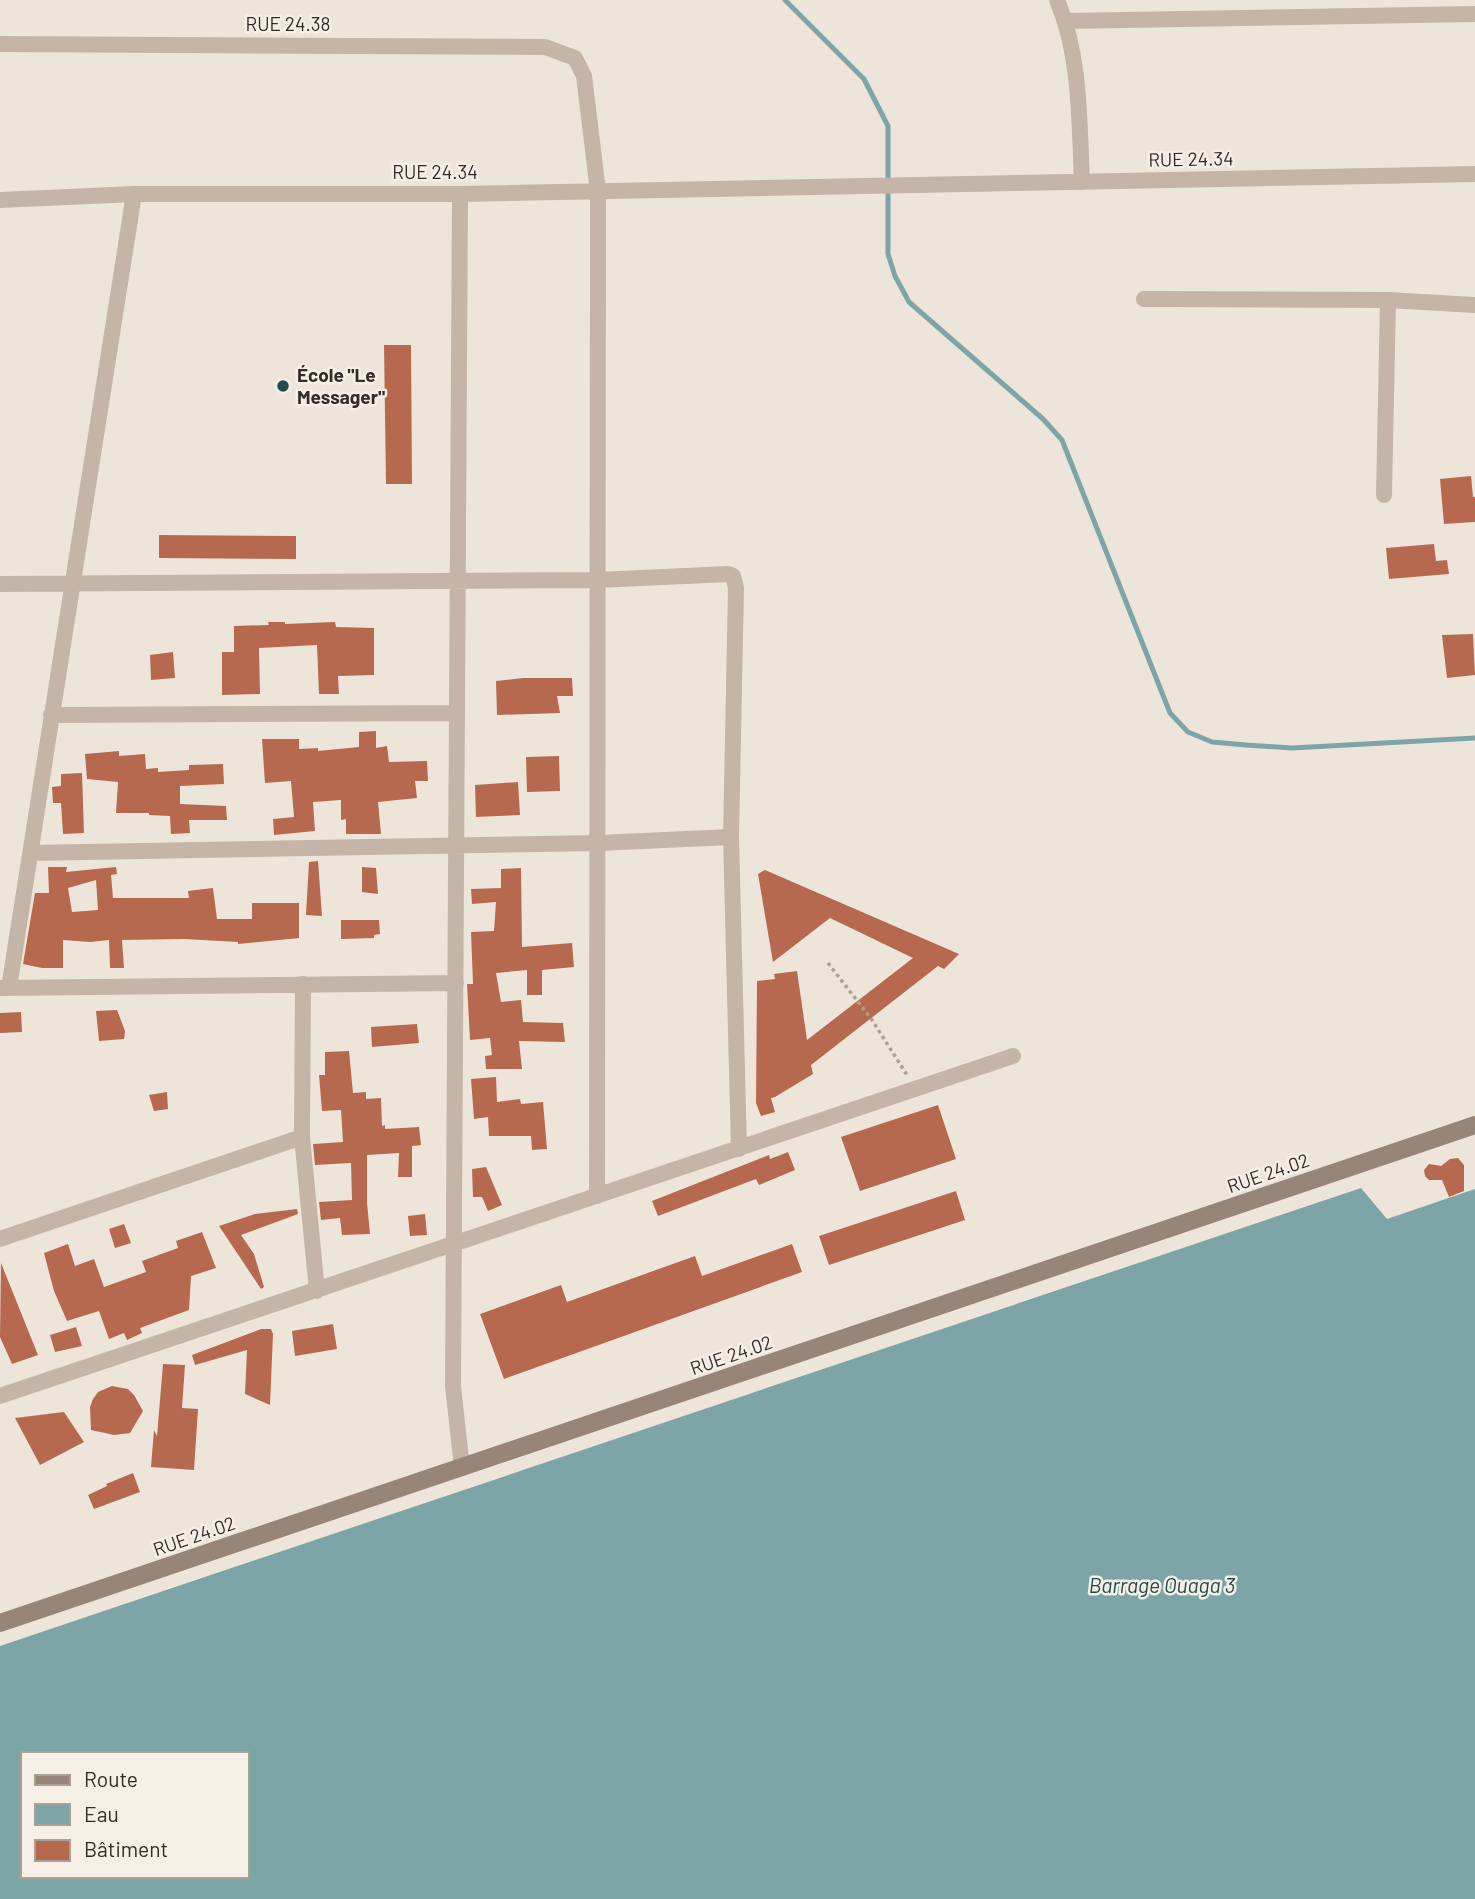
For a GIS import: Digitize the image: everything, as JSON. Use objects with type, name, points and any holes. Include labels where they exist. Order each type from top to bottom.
[{"type":"street","points":[[1057,0],[1066,21],[1074,56],[1082,182]]},
{"type":"street","points":[[1066,21],[1475,14]]},
{"type":"street","name":"RUE 24.38","points":[[0,44],[545,47],[575,58],[584,76],[598,191]]},
{"type":"street","name":"RUE 24.34","points":[[0,200],[134,194],[460,194],[1475,174]]},
{"type":"street","points":[[597,1196],[598,191]]},
{"type":"street","points":[[134,194],[30,853],[4,988],[456,983]]},
{"type":"street","points":[[460,194],[453,1386],[461,1468]]},
{"type":"street","points":[[1144,299],[1388,300],[1475,306]]},
{"type":"street","points":[[1384,495],[1388,300]]},
{"type":"street","points":[[0,583],[598,580],[728,574],[735,579],[731,837],[739,1149]]},
{"type":"street","points":[[51,715],[457,713]]},
{"type":"street","points":[[30,853],[598,843],[731,837]]},
{"type":"street","points":[[303,984],[302,1137],[317,1291]]},
{"type":"street","points":[[0,1396],[1013,1056]]},
{"type":"street","name":"RUE 24.02","points":[[0,1623],[1475,1125]]},
{"type":"street","points":[[0,1239],[302,1137]]},
{"type":"path","points":[[828,963],[872,1020],[902,1066],[913,1090]]},
{"type":"water","name":"Barrage Ouaga 3","points":[[1361,1188],[1387,1219],[1475,1189],[1475,1899],[0,1899],[0,1646]]},
{"type":"building","points":[[384,345],[411,345],[412,484],[386,484]]},
{"type":"building","points":[[1471,476],[1475,497],[1475,522],[1444,524],[1440,479]]},
{"type":"building","points":[[159,535],[296,536],[296,559],[159,558]]},
{"type":"building","points":[[1434,544],[1436,561],[1447,560],[1449,574],[1389,579],[1386,548]]},
{"type":"building","points":[[268,622],[335,622],[336,627],[374,628],[374,675],[338,676],[339,694],[319,694],[317,645],[259,648],[260,694],[222,695],[222,652],[234,652],[234,626],[269,625]]},
{"type":"building","points":[[1473,634],[1475,675],[1447,678],[1442,635]]},
{"type":"building","points":[[173,652],[175,678],[151,680],[150,655]]},
{"type":"building","points":[[572,678],[573,696],[557,696],[560,713],[497,715],[496,681]]},
{"type":"building","points":[[376,731],[376,748],[387,746],[389,762],[427,761],[428,781],[415,781],[417,798],[378,802],[381,834],[346,834],[346,819],[341,820],[341,800],[313,802],[315,831],[274,835],[273,819],[294,817],[291,781],[265,783],[262,739],[299,739],[299,749],[318,748],[318,751],[359,747],[359,732]]},
{"type":"building","points":[[119,751],[119,756],[145,754],[146,769],[158,768],[158,772],[189,770],[189,765],[223,764],[224,784],[180,786],[180,804],[226,806],[227,820],[189,820],[190,833],[171,834],[170,816],[116,813],[118,782],[87,779],[85,754]]},
{"type":"building","points":[[559,756],[560,791],[527,792],[526,757]]},
{"type":"building","points":[[82,773],[84,833],[63,834],[61,803],[53,803],[52,787],[61,786],[61,774]]},
{"type":"building","points":[[518,782],[520,815],[476,817],[475,785]]},
{"type":"building","points":[[318,861],[322,916],[306,915],[309,862]]},
{"type":"building","points":[[48,867],[67,867],[66,872],[116,867],[117,874],[111,875],[113,898],[189,898],[188,891],[213,888],[217,919],[252,919],[252,903],[299,903],[299,938],[238,944],[184,939],[122,940],[124,968],[110,968],[109,940],[63,940],[63,968],[23,964],[35,893],[49,893]],"holes":[[[96,880],[98,910],[72,912],[68,888]]]},
{"type":"building","points":[[362,867],[376,868],[378,894],[362,892]]},
{"type":"building","points":[[521,868],[522,947],[572,943],[574,967],[542,970],[542,995],[527,995],[527,970],[496,973],[501,1002],[521,1000],[523,1022],[563,1023],[565,1042],[519,1041],[522,1069],[486,1069],[485,1056],[492,1055],[490,1038],[470,1040],[467,984],[473,984],[471,932],[494,931],[496,902],[472,904],[471,889],[501,888],[501,869]]},
{"type":"building","points":[[765,870],[959,954],[944,969],[938,966],[811,1065],[813,1074],[771,1098],[775,1112],[761,1116],[756,1103],[757,981],[775,979],[774,974],[797,971],[807,1040],[913,958],[830,918],[773,962],[758,874]]},
{"type":"building","points":[[341,920],[379,920],[380,934],[374,935],[374,938],[341,939]]},
{"type":"building","points":[[117,1010],[125,1031],[124,1039],[99,1041],[96,1011]]},
{"type":"building","points":[[21,1012],[22,1032],[0,1033],[0,1013]]},
{"type":"building","points":[[417,1024],[419,1043],[372,1047],[371,1027]]},
{"type":"building","points":[[349,1051],[353,1093],[366,1092],[366,1099],[381,1098],[382,1126],[385,1125],[385,1129],[419,1127],[421,1145],[412,1146],[412,1177],[398,1177],[399,1153],[367,1155],[370,1234],[342,1235],[340,1218],[321,1220],[319,1202],[352,1200],[351,1163],[315,1165],[313,1144],[343,1142],[341,1110],[322,1111],[319,1075],[325,1075],[325,1052]]},
{"type":"building","points":[[496,1077],[497,1102],[520,1099],[521,1104],[543,1102],[547,1149],[532,1150],[531,1136],[489,1136],[488,1117],[474,1119],[471,1079]]},
{"type":"building","points":[[167,1092],[168,1109],[154,1111],[149,1095]]},
{"type":"building","points":[[938,1105],[956,1159],[860,1191],[841,1137]]},
{"type":"building","points":[[788,1152],[795,1170],[759,1185],[756,1179],[658,1216],[652,1201],[769,1155],[770,1159]]},
{"type":"building","points":[[1458,1158],[1464,1165],[1464,1191],[1449,1197],[1442,1180],[1429,1180],[1424,1170],[1429,1164],[1441,1166],[1450,1159]]},
{"type":"building","points":[[486,1167],[502,1205],[488,1211],[482,1197],[473,1197],[472,1169]]},
{"type":"building","points":[[956,1191],[965,1220],[829,1265],[819,1236]]},
{"type":"building","points":[[297,1209],[298,1214],[241,1235],[254,1254],[264,1287],[261,1289],[219,1226],[255,1214]]},
{"type":"building","points":[[425,1214],[427,1235],[410,1236],[408,1216]]},
{"type":"building","points":[[124,1224],[131,1243],[115,1248],[109,1229]]},
{"type":"building","points":[[202,1232],[216,1268],[191,1276],[189,1310],[140,1328],[142,1333],[127,1340],[124,1333],[109,1339],[99,1311],[67,1321],[54,1291],[44,1253],[68,1244],[75,1266],[94,1259],[104,1287],[146,1272],[142,1261],[178,1248],[176,1241]]},
{"type":"building","points":[[792,1244],[802,1272],[504,1379],[480,1314],[561,1285],[567,1302],[695,1256],[702,1276]]},
{"type":"building","points":[[1,1263],[38,1355],[12,1364],[0,1337]]},
{"type":"building","points":[[333,1324],[337,1349],[295,1356],[292,1331]]},
{"type":"building","points":[[76,1327],[82,1346],[55,1352],[50,1335]]},
{"type":"building","points":[[261,1329],[271,1329],[273,1334],[270,1405],[245,1394],[247,1350],[195,1365],[192,1355]]},
{"type":"building","points":[[163,1364],[185,1365],[182,1408],[198,1409],[194,1470],[151,1467],[154,1430],[157,1436]]},
{"type":"building","points":[[112,1386],[128,1389],[143,1411],[130,1433],[114,1435],[91,1430],[90,1407],[93,1399],[98,1392]]},
{"type":"building","points":[[64,1412],[84,1442],[40,1465],[15,1418]]},
{"type":"building","points":[[133,1473],[140,1492],[94,1509],[88,1495]]},
{"type":"waterway","points":[[785,0],[864,79],[888,126],[888,254],[895,276],[909,302],[1043,419],[1062,440],[1170,713],[1188,732],[1212,742],[1246,745],[1292,748],[1475,738]]},
{"type":"place","name":"École \"Le Messager\"","points":[[283,386]]}]
